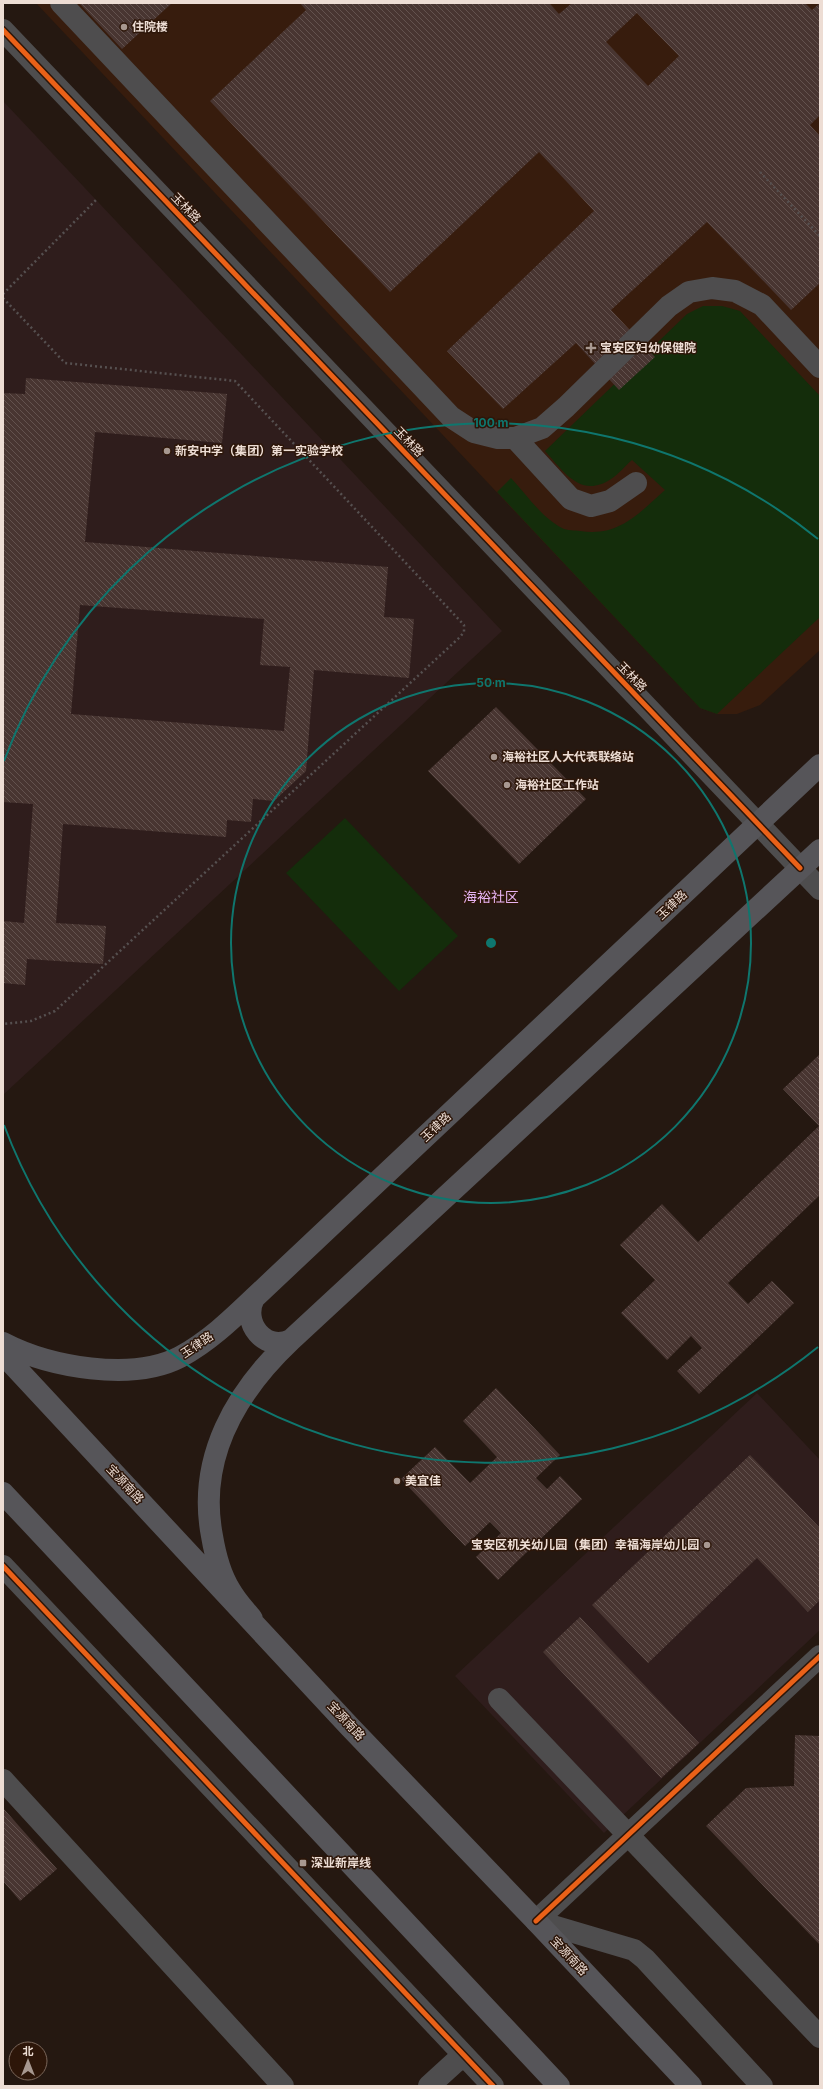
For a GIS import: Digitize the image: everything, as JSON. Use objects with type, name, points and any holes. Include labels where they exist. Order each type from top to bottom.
[{"type":"main road","name":"玉律路","points":[[3,1343],[30,1355],[57,1363],[88,1368],[118,1369],[147,1367],[179,1358],[207,1340],[254,1298],[820,765]]},
{"type":"main road","points":[[252,1620],[230,1591],[220,1569],[210,1524],[209,1477],[215,1452],[240,1401],[273,1356],[820,850]]},
{"type":"main road","points":[[254,1298],[251,1304],[250,1321],[260,1336],[277,1343],[291,1340]]},
{"type":"main road","name":"宝源南路","points":[[3,1354],[350,1727],[536,1921],[690,2086]]},
{"type":"main road","points":[[3,1493],[559,2086]]},
{"type":"street","points":[[62,3],[451,417],[474,432],[498,438],[516,438],[542,428],[566,407],[670,306],[689,292],[712,288],[735,291],[762,305],[820,367]]},
{"type":"street","name":"玉林路","points":[[3,30],[820,889]]},
{"type":"street","points":[[516,438],[571,499],[591,506],[610,502],[636,483]]},
{"type":"street","points":[[3,1566],[493,2086]]},
{"type":"street","points":[[536,1921],[820,1656]]},
{"type":"street","points":[[499,1699],[820,2037]]},
{"type":"street","points":[[3,1780],[283,2086]]},
{"type":"street","points":[[536,1921],[634,1950],[645,1959],[762,2086]]},
{"type":"street","points":[[429,2086],[463,2055]]},
{"type":"path","points":[[760,172],[820,236]]},
{"type":"path","points":[[3,294],[96,200]]},
{"type":"path","points":[[3,298],[65,363],[235,381],[460,619],[464,625],[464,632],[55,1011],[31,1021],[3,1024]]},
{"type":"shaded area","name":"宝安区妇幼保健院","points":[[36,3],[820,3],[820,650],[760,705],[737,714],[717,714],[700,708]]},
{"type":"shaded area","name":"新安中学（集团）第一实验学校","points":[[3,101],[502,631],[3,1095]]},
{"type":"shaded area","name":"宝安区机关幼儿园（集团）幸福海岸幼儿园","points":[[757,1393],[820,1460],[820,1630],[604,1833],[455,1676]]},
{"type":"green space","points":[[703,306],[722,306],[740,311],[820,396],[820,617],[717,714],[700,708],[497,492],[511,478],[535,505],[555,524],[564,529],[594,532],[617,527],[627,522],[665,490],[632,460],[611,479],[591,486],[582,484],[566,474],[545,451],[687,314]]},
{"type":"green space","points":[[345,818],[458,936],[399,991],[286,873]]},
{"type":"building","name":"住院楼","points":[[172,3],[122,49],[80,4]]},
{"type":"building","points":[[300,3],[549,3],[559,14],[572,3],[805,3],[812,10],[820,3],[820,115],[810,125],[820,136],[820,283],[791,310],[707,222],[611,310],[655,357],[619,390],[576,343],[503,409],[447,351],[594,211],[539,152],[390,292],[210,101],[306,10]],"holes":[[[637,13],[679,56],[648,86],[606,42]]]},
{"type":"building","points":[[26,378],[227,394],[222,443],[95,432],[85,542],[388,567],[384,617],[414,619],[409,678],[314,670],[306,771],[274,801],[253,799],[251,822],[227,820],[226,837],[63,824],[56,923],[106,926],[103,964],[27,959],[25,985],[3,983],[3,921],[24,923],[33,804],[3,802],[3,393],[25,394]],"holes":[[[80,605],[264,619],[260,665],[290,667],[284,731],[71,714]]]},
{"type":"building","name":"海裕社区工作站","points":[[496,707],[586,799],[519,864],[428,771]]},
{"type":"building","points":[[820,1054],[820,1195],[728,1283],[748,1304],[772,1281],[794,1303],[699,1394],[677,1371],[702,1348],[691,1336],[667,1360],[621,1313],[655,1280],[620,1245],[662,1204],[698,1242],[819,1126],[783,1089]]},
{"type":"building","points":[[496,1388],[560,1455],[536,1478],[547,1489],[560,1476],[582,1499],[498,1580],[476,1557],[501,1533],[490,1522],[465,1546],[401,1479],[435,1447],[470,1483],[497,1457],[463,1421]]},
{"type":"building","points":[[750,1455],[820,1528],[820,1600],[808,1612],[757,1558],[648,1663],[592,1605]]},
{"type":"building","points":[[580,1617],[699,1743],[661,1778],[543,1652]]},
{"type":"building","points":[[795,1735],[820,1736],[820,1945],[706,1826],[746,1788],[794,1786]]},
{"type":"building","points":[[3,1808],[57,1869],[20,1901],[3,1881]]},
{"type":"cycle path","points":[[3,30],[800,868]]},
{"type":"cycle path","points":[[3,1566],[493,2086]]},
{"type":"cycle path","points":[[536,1921],[820,1656]]},
{"type":"place","name":"住院楼","points":[[124,27]]},
{"type":"place","name":"宝安区妇幼保健院","points":[[591,348]]},
{"type":"place","name":"新安中学（集团）第一实验学校","points":[[167,451]]},
{"type":"place","name":"海裕社区人大代表联络站","points":[[494,757]]},
{"type":"place","name":"海裕社区工作站","points":[[507,785]]},
{"type":"place","name":"美宜佳","points":[[397,1481]]},
{"type":"place","name":"宝安区机关幼儿园（集团）幸福海岸幼儿园","points":[[707,1545]]},
{"type":"place","name":"深业新岸线","points":[[303,1863]]},
{"type":"district","name":"海裕社区","points":[[491,897]]}]
